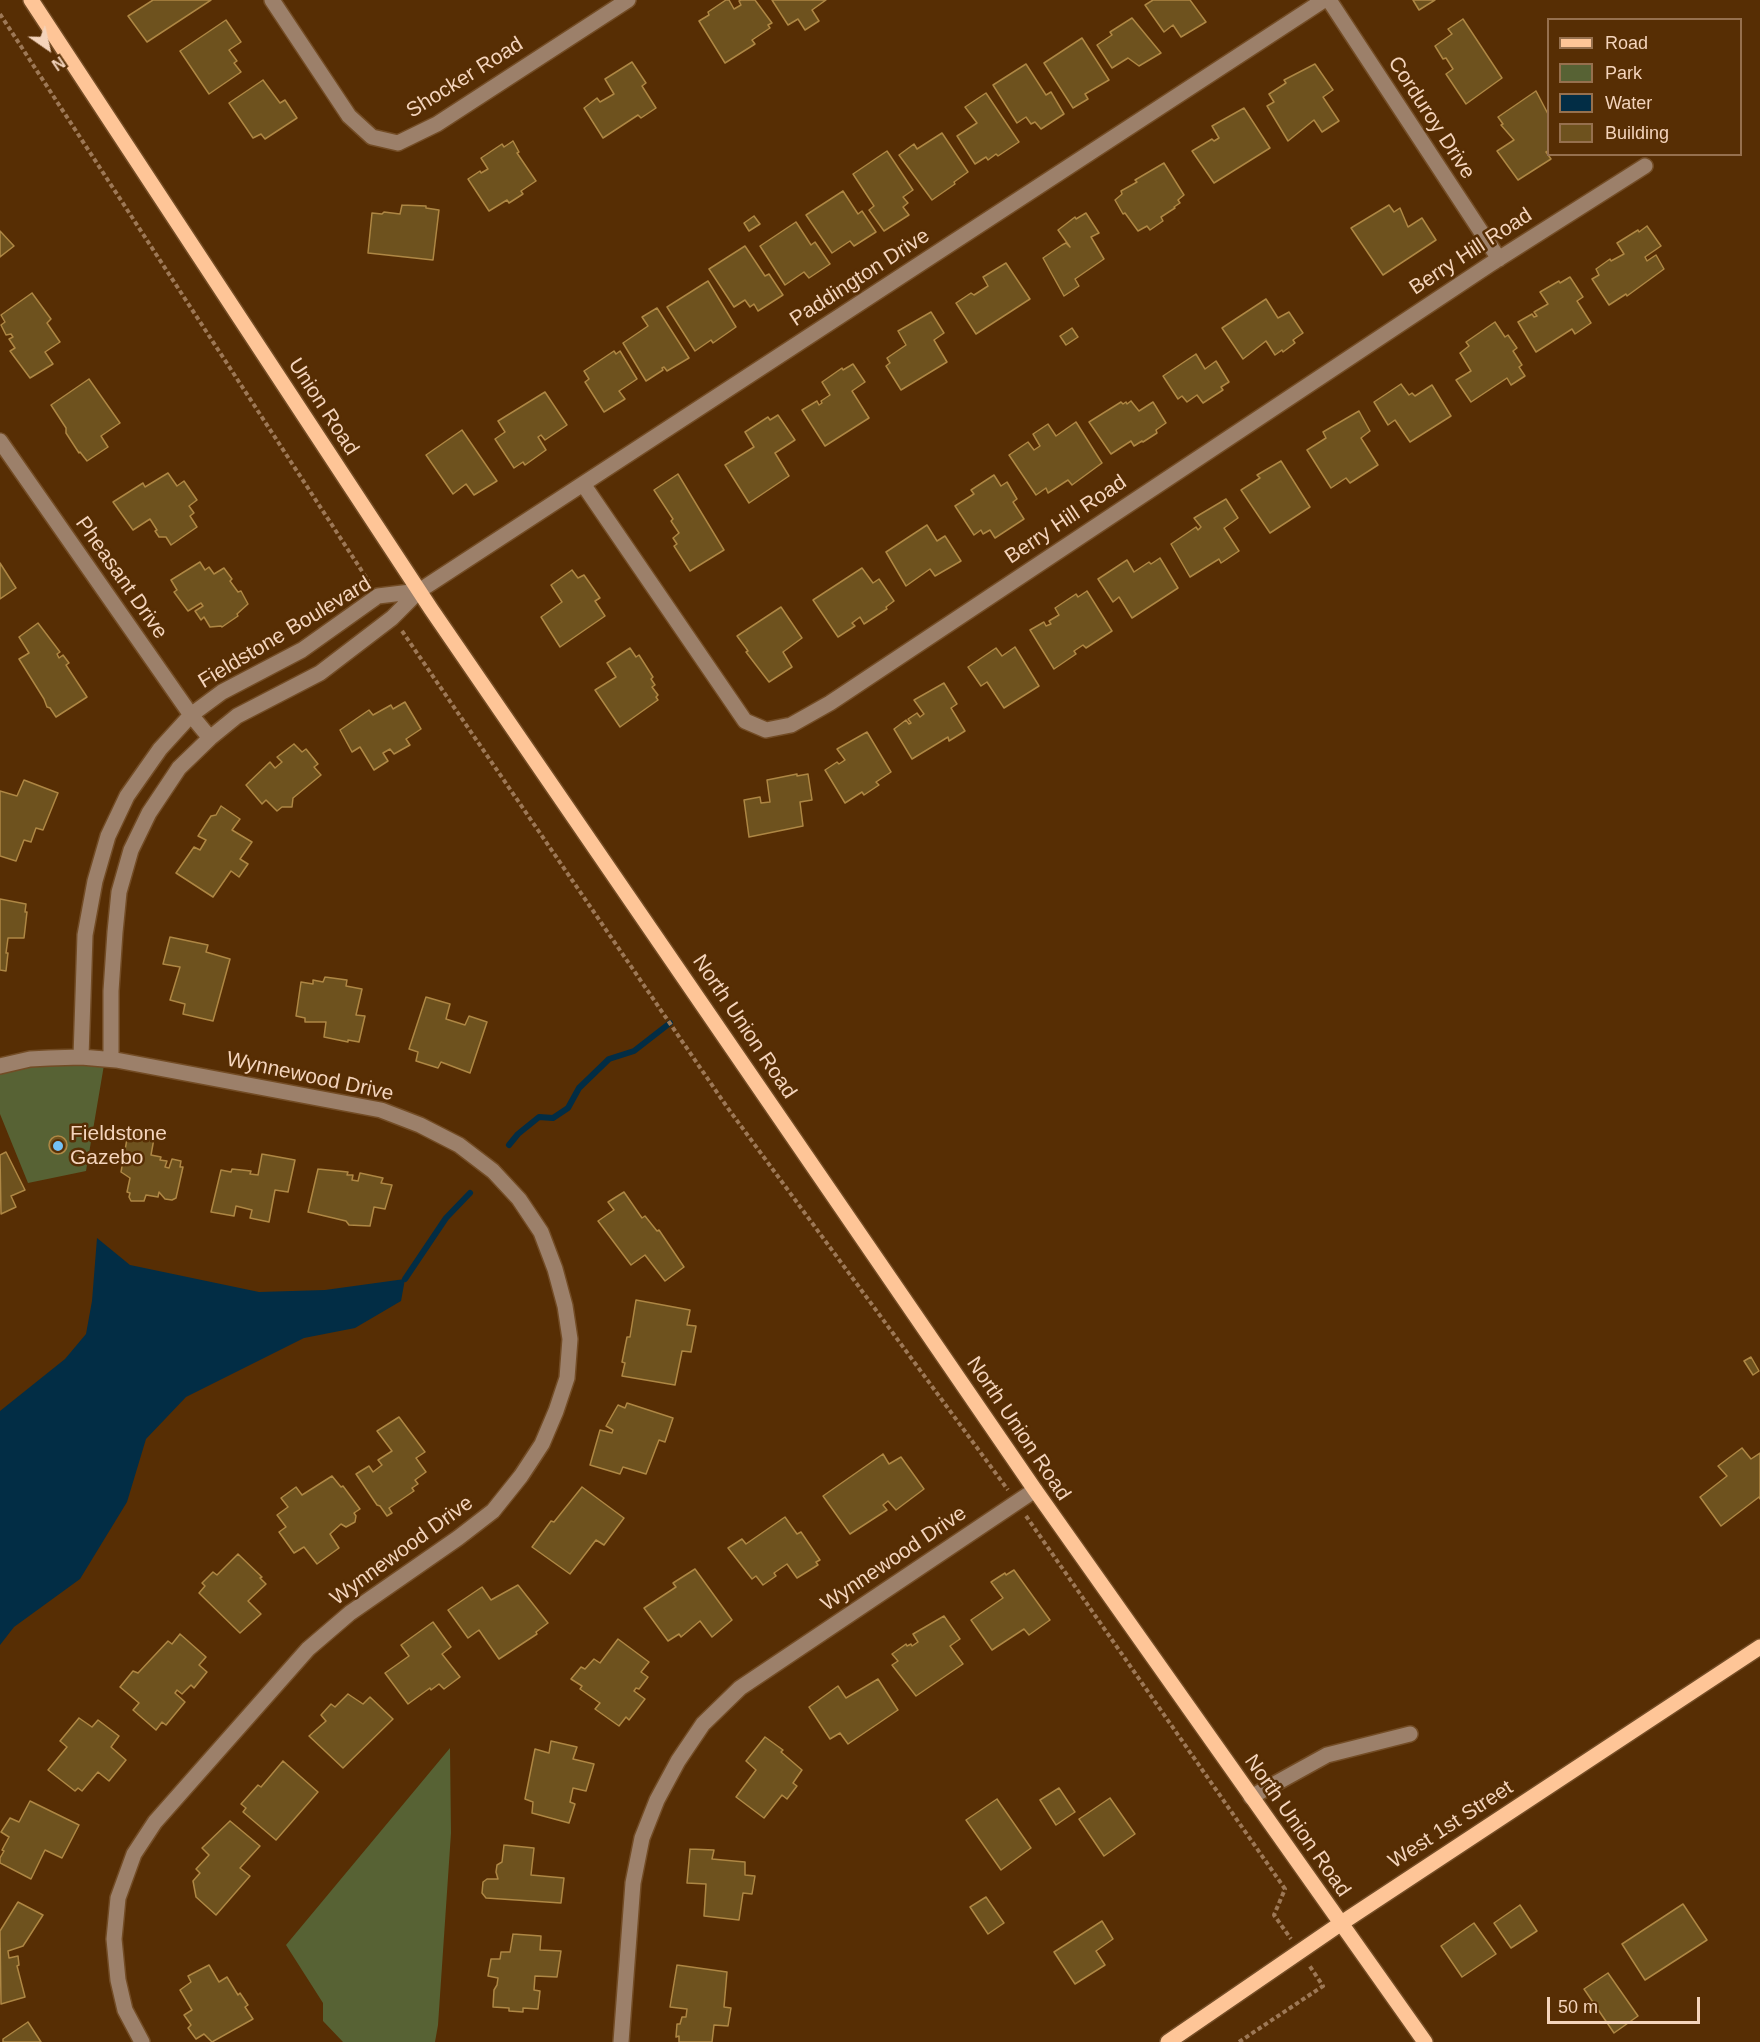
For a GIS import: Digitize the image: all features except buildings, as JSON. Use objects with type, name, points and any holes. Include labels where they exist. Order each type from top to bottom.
[{"type":"main road","name":"Union Road","points":[[38,2],[419,591],[586,833]]},
{"type":"main road","name":"North Union Road","points":[[586,833],[1035,1490],[1425,2042]]},
{"type":"main road","name":"West 1st Street","points":[[1168,2042],[1340,1924],[1760,1647]]},
{"type":"street","name":"Shocker Road","points":[[272,0],[349,116],[372,137],[398,142],[437,124],[628,0]]},
{"type":"street","name":"Paddington Drive","points":[[419,591],[1324,0]]},
{"type":"street","name":"Corduroy Drive","points":[[1329,0],[1498,259]]},
{"type":"street","name":"Berry Hill Road","points":[[583,484],[745,721],[766,730],[791,725],[840,696],[1498,259],[1645,166]]},
{"type":"street","name":"Pheasant Drive","points":[[0,441],[191,716],[210,738]]},
{"type":"street","name":"Fieldstone Boulevard","points":[[81,1057],[85,935],[95,881],[108,836],[127,796],[160,749],[191,716],[222,692],[302,650],[378,596],[419,591]]},
{"type":"street","name":"Fieldstone Boulevard","points":[[111,1059],[111,991],[119,892],[132,850],[149,813],[179,768],[210,738],[237,716],[320,673],[393,618],[419,591]]},
{"type":"street","name":"Wynnewood Drive","points":[[0,1066],[30,1059],[81,1057],[111,1059],[381,1110],[420,1125],[459,1145],[493,1171],[519,1199],[541,1232],[555,1269],[565,1306],[570,1339],[567,1378],[542,1444],[521,1476],[493,1511],[458,1538],[350,1612],[308,1649],[154,1822],[134,1854],[118,1898],[114,1939],[118,1980],[125,2010],[142,2042]]},
{"type":"street","name":"Wynnewood Drive","points":[[621,2042],[633,1883],[642,1838],[662,1790],[703,1724],[740,1688],[1035,1490]]},
{"type":"street","points":[[1251,1797],[1327,1755],[1410,1734]]},
{"type":"path","points":[[0,14],[378,596]]},
{"type":"path","points":[[393,618],[727,1107],[1017,1503],[1285,1889],[1274,1915]]},
{"type":"path","points":[[1239,2042],[1323,1986]]},
{"type":"green space","points":[[105,1059],[86,1171],[28,1183],[0,1114],[0,1066]]},
{"type":"green space","points":[[450,1748],[451,1833],[435,2042],[343,2042],[323,2021],[323,2003],[286,1945]]},
{"type":"water","points":[[97,1238],[130,1265],[259,1292],[325,1290],[405,1279],[401,1301],[355,1328],[304,1338],[186,1397],[146,1439],[127,1502],[80,1579],[14,1627],[0,1645],[0,1411],[65,1359],[86,1334],[92,1301]]},
{"type":"waterway","points":[[509,1145],[518,1134],[539,1117],[553,1118],[568,1108],[579,1088],[609,1059],[634,1051],[670,1023]]},
{"type":"waterway","points":[[405,1279],[446,1218],[470,1193]]},
{"type":"place","name":"Fieldstone Gazebo","points":[[58,1146]]}]
